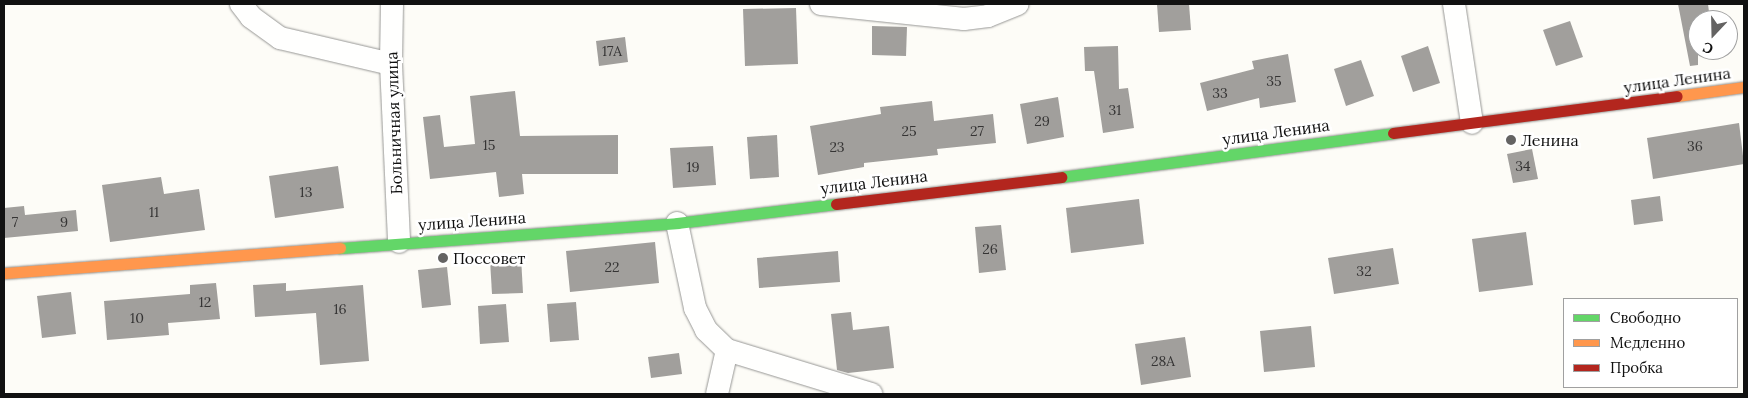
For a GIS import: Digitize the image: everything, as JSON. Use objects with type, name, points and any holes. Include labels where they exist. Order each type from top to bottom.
[{"type":"street","points":[[241,4],[251,17],[280,38],[391,64]]},
{"type":"street","name":"Больничная улица","points":[[392,4],[391,64],[399,242]]},
{"type":"street","points":[[821,4],[964,19],[988,16],[1018,4]]},
{"type":"street","points":[[1454,4],[1472,122]]},
{"type":"street","name":"улица Ленина","points":[[4,273],[399,242],[676,223],[1744,87]]},
{"type":"street","points":[[676,223],[695,308],[706,330],[727,350],[872,394]]},
{"type":"street","points":[[717,394],[727,350]]},
{"type":"building","points":[[1157,4],[1189,4],[1191,30],[1159,32]]},
{"type":"building","points":[[1678,4],[1708,4],[1709,10],[1688,10],[1688,56]]},
{"type":"building","points":[[796,8],[798,64],[745,66],[743,9]]},
{"type":"building","points":[[1570,21],[1583,57],[1556,66],[1543,30]]},
{"type":"building","points":[[872,26],[907,27],[906,56],[872,55]]},
{"type":"building","points":[[625,37],[628,62],[599,66],[596,41]]},
{"type":"building","points":[[1118,46],[1119,89],[1128,88],[1134,128],[1103,133],[1094,71],[1085,71],[1084,47]]},
{"type":"building","points":[[1428,46],[1440,83],[1413,92],[1401,56]]},
{"type":"building","points":[[1288,54],[1296,102],[1260,108],[1259,98],[1207,111],[1200,83],[1254,69],[1252,61]]},
{"type":"building","points":[[1361,60],[1374,96],[1346,106],[1334,69]]},
{"type":"building","points":[[1689,60],[1698,60],[1698,65],[1690,66]]},
{"type":"building","points":[[515,91],[520,136],[618,135],[618,174],[522,174],[524,194],[499,197],[496,172],[430,179],[423,117],[440,115],[444,147],[475,144],[470,96]]},
{"type":"building","points":[[1058,97],[1064,137],[1027,144],[1020,104]]},
{"type":"building","points":[[932,101],[934,121],[993,114],[996,143],[937,149],[938,155],[864,163],[864,167],[818,175],[810,126],[881,114],[880,107]]},
{"type":"building","points":[[1739,123],[1744,164],[1653,179],[1647,138]]},
{"type":"building","points":[[777,135],[779,177],[750,179],[747,137]]},
{"type":"building","points":[[713,146],[716,185],[673,188],[670,148]]},
{"type":"building","points":[[1532,149],[1538,179],[1513,183],[1507,154]]},
{"type":"building","points":[[338,166],[344,208],[275,218],[269,176]]},
{"type":"building","points":[[161,177],[164,194],[199,189],[205,230],[110,242],[102,185]]},
{"type":"building","points":[[1660,196],[1663,221],[1634,225],[1631,200]]},
{"type":"building","points":[[1139,199],[1144,244],[1071,253],[1066,208]]},
{"type":"building","points":[[24,206],[25,215],[76,210],[78,231],[4,238],[4,208]]},
{"type":"building","points":[[1001,225],[1006,270],[979,273],[975,227]]},
{"type":"building","points":[[1526,232],[1533,285],[1479,292],[1472,239]]},
{"type":"building","points":[[655,242],[659,283],[570,292],[566,251]]},
{"type":"building","points":[[1393,248],[1399,284],[1334,294],[1328,258]]},
{"type":"building","points":[[838,251],[840,282],[759,288],[757,258]]},
{"type":"building","points":[[521,257],[523,293],[492,294],[490,260]]},
{"type":"building","points":[[447,267],[451,305],[422,308],[418,270]]},
{"type":"building","points":[[216,283],[220,319],[168,323],[169,335],[107,340],[104,301],[190,294],[190,285]]},
{"type":"building","points":[[286,283],[286,291],[363,285],[369,361],[320,365],[316,313],[255,317],[253,285]]},
{"type":"building","points":[[71,292],[76,334],[42,338],[37,296]]},
{"type":"building","points":[[576,302],[579,340],[550,342],[547,304]]},
{"type":"building","points":[[506,304],[509,342],[480,344],[478,306]]},
{"type":"building","points":[[851,312],[853,330],[889,326],[894,368],[848,373],[837,370],[831,314]]},
{"type":"building","points":[[1311,326],[1315,367],[1264,372],[1260,331]]},
{"type":"building","points":[[1185,337],[1191,377],[1141,385],[1135,344]]},
{"type":"building","points":[[679,353],[682,374],[651,378],[648,357]]},
{"type":"traffic: fast","points":[[1061,177],[1393,133]]},
{"type":"traffic: fast","points":[[340,248],[677,223],[836,204]]},
{"type":"traffic: slow","points":[[1677,96],[1744,87]]},
{"type":"traffic: slow","points":[[4,273],[340,248]]},
{"type":"traffic: jam","points":[[1393,133],[1677,96]]},
{"type":"traffic: jam","points":[[836,204],[1061,177]]},
{"type":"place","name":"Ленина","points":[[1511,140]]},
{"type":"place","name":"Поссовет","points":[[443,258]]}]
